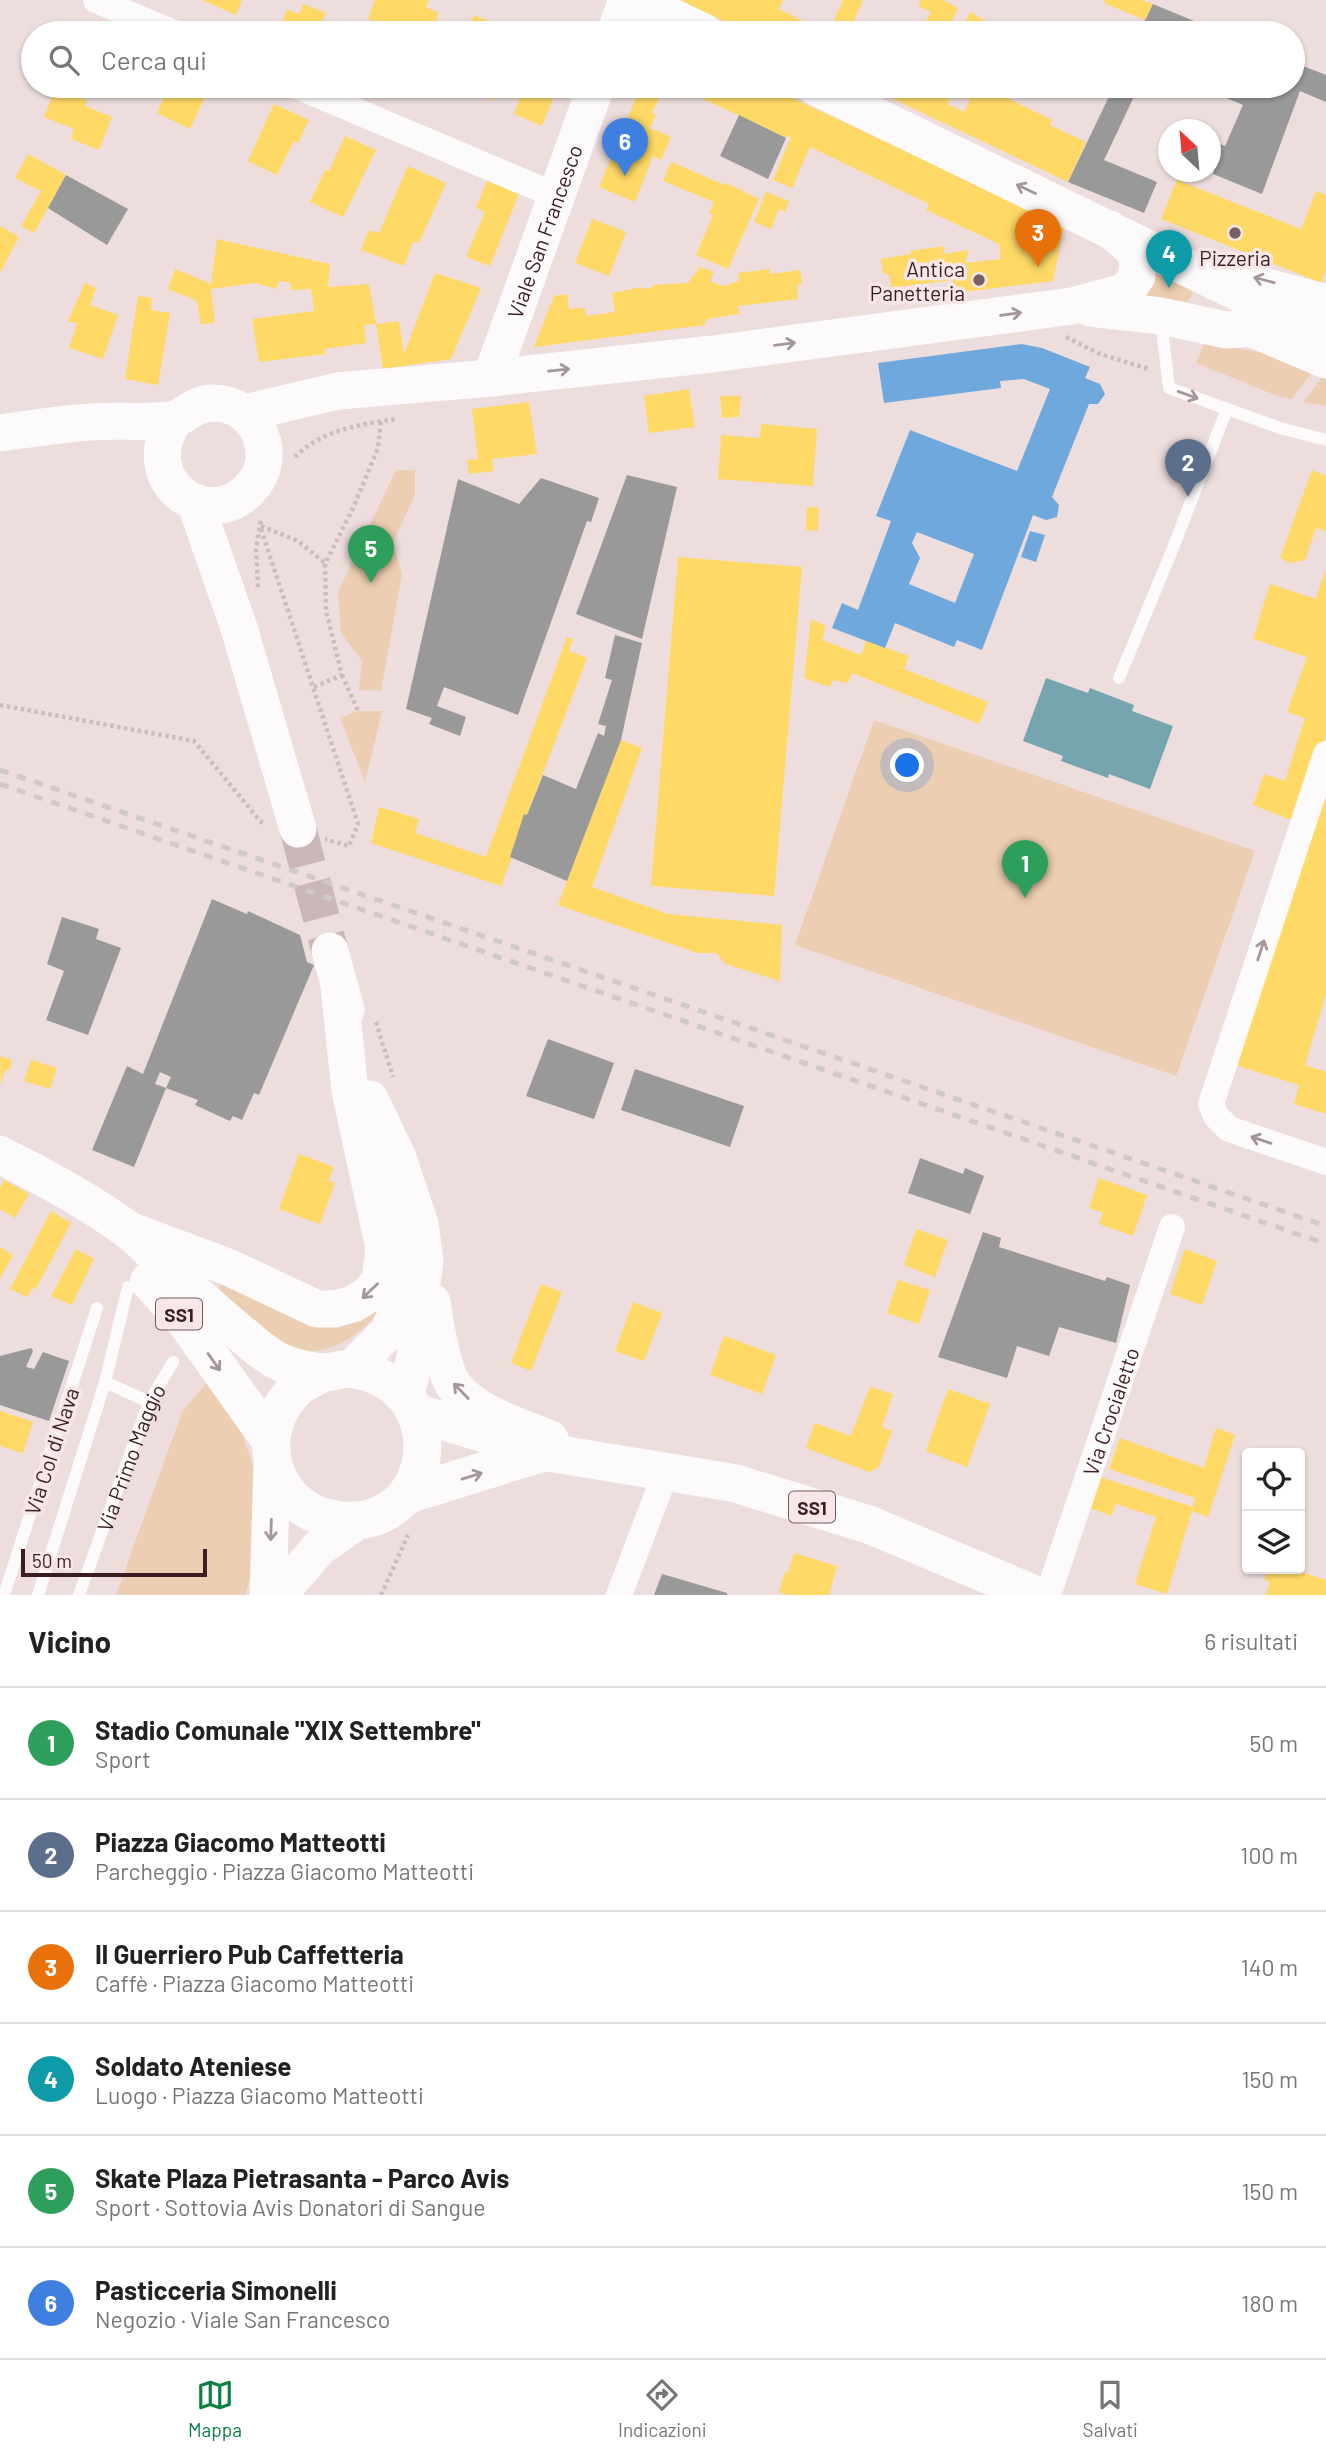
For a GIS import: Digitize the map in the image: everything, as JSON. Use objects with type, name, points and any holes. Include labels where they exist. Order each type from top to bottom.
[{"type":"main road","name":"SS1","points":[[0,1155],[76,1198],[188,1325],[271,1453]]},
{"type":"main road","points":[[76,1198],[129,1230],[201,1300],[251,1342],[280,1362],[381,1377],[411,1405],[424,1441],[420,1469],[406,1494],[384,1513],[356,1522],[320,1518],[290,1498],[271,1453],[278,1411],[297,1388],[337,1371]]},
{"type":"main road","name":"SS1","points":[[411,1405],[545,1452],[734,1483],[870,1525],[1018,1591]]},
{"type":"main road","points":[[406,1494],[545,1452]]},
{"type":"street","points":[[96,0],[146,21]]},
{"type":"street","points":[[619,21],[627,0]]},
{"type":"street","points":[[637,0],[680,21]]},
{"type":"street","points":[[325,98],[557,196]]},
{"type":"street","name":"Viale San Francesco","points":[[491,378],[592,98]]},
{"type":"street","points":[[839,98],[1276,311],[1326,327]]},
{"type":"street","points":[[1067,321],[1127,291],[1138,276],[1138,254],[1110,229]]},
{"type":"street","points":[[1209,278],[1247,276],[1326,298]]},
{"type":"street","points":[[1200,323],[1209,278]]},
{"type":"street","points":[[244,413],[338,391],[1067,321],[1161,316],[1226,330],[1250,328],[1288,331],[1326,340]]},
{"type":"street","points":[[1250,328],[1326,360]]},
{"type":"street","points":[[239,628],[232,532],[255,512],[255,483],[263,468],[279,455],[338,391]]},
{"type":"street","points":[[255,512],[228,503],[211,506],[182,496],[164,473],[162,445],[174,420],[186,410],[200,404],[216,403],[231,406],[244,413],[279,455]]},
{"type":"street","points":[[0,433],[90,422],[174,420]]},
{"type":"street","points":[[90,422],[162,458]]},
{"type":"street","points":[[195,502],[239,628],[298,829]]},
{"type":"street","points":[[1326,754],[1211,1104],[1216,1116],[1229,1129],[1326,1161]]},
{"type":"street","points":[[330,951],[370,1099],[410,1279],[389,1331],[337,1371]]},
{"type":"street","points":[[129,1230],[228,1268],[317,1309],[335,1310],[353,1304],[369,1294],[380,1280],[384,1248],[350,1091],[339,986]]},
{"type":"street","points":[[370,1099],[398,1158],[420,1224],[436,1326],[453,1385],[485,1411],[609,1464]]},
{"type":"street","name":"Via Crocialetto","points":[[1048,1595],[1172,1227]]},
{"type":"street","points":[[411,1405],[425,1261]]},
{"type":"street","points":[[268,1595],[271,1453]]},
{"type":"street","points":[[619,1595],[666,1472]]},
{"type":"street","points":[[278,1595],[320,1546],[356,1522]]},
{"type":"lane","points":[[1161,316],[1169,388],[1280,428],[1326,440]]},
{"type":"lane","points":[[1119,678],[1227,409]]},
{"type":"lane","points":[[38,1595],[105,1382],[128,1287]]},
{"type":"lane","name":"Via Col di Nava","points":[[4,1595],[97,1308]]},
{"type":"lane","name":"Via Primo Maggio","points":[[79,1595],[149,1402],[173,1362]]},
{"type":"lane","points":[[105,1382],[149,1402]]},
{"type":"path","points":[[1067,321],[1100,354],[1167,373]]},
{"type":"path","points":[[279,455],[302,450],[325,436],[360,425],[408,418]]},
{"type":"path","points":[[358,711],[342,676],[326,611],[325,564],[354,506],[378,448],[381,421]]},
{"type":"path","points":[[255,512],[298,541],[325,564]]},
{"type":"path","points":[[255,512],[258,587],[261,600]]},
{"type":"path","points":[[314,687],[342,676]]},
{"type":"shaded area","points":[[1155,265],[1195,286],[1188,302],[1138,295]]},
{"type":"shaded area","points":[[1204,343],[1271,354],[1312,372],[1292,399],[1280,397],[1196,363]]},
{"type":"shaded area","points":[[1322,377],[1326,379],[1326,406],[1303,402]]},
{"type":"shaded area","points":[[396,470],[415,470],[415,495],[393,542],[402,574],[381,691],[359,690],[362,661],[341,633],[338,592]]},
{"type":"shaded area","points":[[358,711],[382,711],[365,782],[340,718]]},
{"type":"shaded area","points":[[874,720],[1255,851],[1176,1076],[795,945]]},
{"type":"shaded area","points":[[221,1283],[381,1308],[362,1329],[338,1344],[325,1349],[297,1350],[283,1345],[221,1292]]},
{"type":"shaded area","points":[[213,1375],[242,1434],[259,1497],[260,1540],[246,1593],[116,1595],[182,1412]]},
{"type":"building: Abitazioni","points":[[202,0],[242,0],[236,15]]},
{"type":"building: Abitazioni","points":[[375,0],[429,0],[426,7],[439,13],[436,21],[368,19]]},
{"type":"building: Abitazioni","points":[[680,0],[783,0],[779,9],[804,21],[724,21]]},
{"type":"building: Abitazioni","points":[[843,0],[863,0],[854,21],[834,21]]},
{"type":"building: Abitazioni","points":[[921,0],[943,0],[958,8],[952,21],[926,21],[931,12],[918,6]]},
{"type":"building: Abitazioni","points":[[1105,0],[1142,0],[1153,4],[1145,20],[1104,3]]},
{"type":"building: Abitazioni","points":[[303,4],[326,13],[322,21],[282,21],[287,9],[299,14]]},
{"type":"building: Abitazioni","points":[[970,12],[986,21],[966,21]]},
{"type":"building: Abitazioni","points":[[474,15],[489,21],[471,21]]},
{"type":"building: Abitazioni","points":[[52,98],[82,98],[87,100],[85,106],[112,117],[99,150],[71,139],[74,129],[44,117]]},
{"type":"building: Abitazioni","points":[[164,98],[204,98],[190,129],[157,113]]},
{"type":"building: Abitazioni","points":[[520,98],[553,98],[542,126],[514,114]]},
{"type":"building: Abitazioni","points":[[636,98],[659,98],[652,113],[656,115],[650,128],[671,137],[661,160],[653,156],[635,202],[599,187]]},
{"type":"building: Abitazioni","points":[[701,98],[792,98],[1064,226],[1053,281],[955,293],[953,280],[891,288],[889,274],[883,274],[881,259],[943,246],[944,254],[969,250],[965,263],[1001,259],[999,244],[926,210],[929,204],[810,147],[792,188],[773,180],[791,137],[786,138]]},
{"type":"building: Abitazioni","points":[[891,98],[950,98],[947,104],[964,112],[970,100],[966,98],[1007,98],[1052,120],[1050,125],[1086,142],[1068,182]]},
{"type":"building: Abitazioni","points":[[274,104],[309,120],[298,143],[294,141],[277,175],[248,161]]},
{"type":"building: Abitazioni","points":[[345,136],[376,150],[343,217],[310,202],[325,170],[329,171]]},
{"type":"building: Abitazioni","points":[[28,154],[66,175],[34,233],[21,226],[41,191],[15,178]]},
{"type":"building: Abitazioni","points":[[671,162],[759,199],[728,269],[696,255],[713,215],[709,213],[714,202],[663,181]]},
{"type":"building: Abitazioni","points":[[408,166],[446,183],[419,243],[413,242],[404,266],[361,250],[369,230],[379,233]]},
{"type":"building: Abitazioni","points":[[487,181],[519,194],[490,266],[466,257],[485,212],[476,208]]},
{"type":"building: Abitazioni","points":[[1176,182],[1182,182],[1301,229],[1316,191],[1326,195],[1326,271],[1321,283],[1161,219]]},
{"type":"building: Abitazioni","points":[[766,192],[789,201],[785,212],[779,209],[771,229],[754,222]]},
{"type":"building: Abitazioni","points":[[592,219],[626,232],[609,276],[575,263]]},
{"type":"building: Abitazioni","points":[[0,226],[19,237],[0,273]]},
{"type":"building: Abitazioni","points":[[217,239],[330,264],[328,287],[369,284],[376,324],[364,325],[366,343],[324,349],[325,354],[259,362],[252,319],[314,311],[311,289],[290,290],[291,283],[279,281],[277,289],[254,283],[211,289],[215,323],[201,324],[197,301],[168,289],[175,269],[211,284]]},
{"type":"building: Abitazioni","points":[[700,267],[714,272],[710,281],[723,286],[739,281],[738,273],[770,269],[770,274],[800,270],[802,284],[797,285],[798,299],[738,306],[739,314],[707,319],[704,325],[534,347],[554,296],[567,294],[569,309],[585,308],[586,316],[615,312],[612,293],[653,285],[688,283]]},
{"type":"building: Abitazioni","points":[[435,273],[481,288],[451,359],[383,369],[376,324],[399,321],[404,354]]},
{"type":"building: Abitazioni","points":[[85,283],[96,288],[90,305],[118,315],[103,359],[69,348],[77,324],[68,321]]},
{"type":"building: Abitazioni","points":[[138,296],[152,298],[151,310],[170,313],[158,385],[125,379]]},
{"type":"building: Abitazioni","points":[[689,389],[695,427],[649,433],[644,396]]},
{"type":"building: Abitazioni","points":[[720,396],[741,396],[739,417],[722,418]]},
{"type":"building: Abitazioni","points":[[529,402],[537,454],[492,459],[494,471],[469,474],[467,460],[478,459],[472,409]]},
{"type":"building: Abitazioni","points":[[761,424],[817,429],[813,486],[718,479],[721,435],[760,438]]},
{"type":"building: Abitazioni","points":[[1312,470],[1326,476],[1326,531],[1316,528],[1305,560],[1290,563],[1280,558]]},
{"type":"building: Abitazioni","points":[[807,507],[819,508],[818,531],[806,530]]},
{"type":"building: Abitazioni","points":[[678,557],[802,567],[774,896],[651,886]]},
{"type":"building: Abitazioni","points":[[1326,568],[1326,735],[1299,823],[1253,805],[1264,774],[1285,781],[1305,718],[1287,712],[1307,657],[1253,639],[1270,584],[1316,599]]},
{"type":"building: Abitazioni","points":[[811,619],[826,626],[822,640],[861,655],[866,641],[909,656],[904,669],[988,702],[979,724],[852,673],[848,683],[832,680],[830,687],[804,678]]},
{"type":"building: Abitazioni","points":[[567,637],[573,639],[569,651],[587,658],[527,815],[524,814],[501,886],[371,843],[379,807],[419,819],[415,833],[486,857]]},
{"type":"building: Abitazioni","points":[[621,740],[642,748],[592,887],[668,914],[782,925],[780,981],[726,964],[716,953],[697,953],[558,905]]},
{"type":"building: Abitazioni","points":[[1315,798],[1326,801],[1326,994],[1305,1065],[1326,1072],[1326,1114],[1294,1104],[1299,1085],[1232,1064]]},
{"type":"building: Abitazioni","points":[[0,1056],[12,1060],[9,1071],[5,1070],[1,1086]]},
{"type":"building: Abitazioni","points":[[31,1060],[57,1068],[50,1089],[24,1081]]},
{"type":"building: Abitazioni","points":[[299,1154],[334,1167],[328,1181],[335,1183],[320,1224],[279,1209]]},
{"type":"building: Abitazioni","points":[[1099,1178],[1147,1195],[1133,1236],[1099,1224],[1103,1213],[1089,1208]]},
{"type":"building: Abitazioni","points":[[4,1180],[29,1194],[15,1218],[0,1209],[0,1188]]},
{"type":"building: Abitazioni","points":[[51,1211],[71,1223],[36,1289],[32,1288],[28,1297],[10,1289]]},
{"type":"building: Abitazioni","points":[[916,1229],[948,1240],[935,1277],[904,1265]]},
{"type":"building: Abitazioni","points":[[0,1247],[13,1255],[0,1279]]},
{"type":"building: Abitazioni","points":[[76,1249],[94,1259],[72,1305],[51,1296]]},
{"type":"building: Abitazioni","points":[[1185,1249],[1217,1261],[1202,1305],[1170,1294]]},
{"type":"building: Abitazioni","points":[[898,1280],[930,1290],[919,1324],[887,1313]]},
{"type":"building: Abitazioni","points":[[541,1284],[562,1292],[531,1371],[511,1363]]},
{"type":"building: Abitazioni","points":[[633,1302],[662,1313],[644,1361],[615,1351]]},
{"type":"building: Abitazioni","points":[[724,1336],[776,1355],[762,1394],[710,1375]]},
{"type":"building: Abitazioni","points":[[870,1387],[893,1394],[882,1427],[892,1431],[879,1467],[869,1472],[806,1448],[815,1423],[851,1436]]},
{"type":"building: Abitazioni","points":[[948,1389],[990,1404],[967,1467],[926,1451]]},
{"type":"building: Abitazioni","points":[[0,1411],[33,1422],[23,1453],[0,1446]]},
{"type":"building: Abitazioni","points":[[1216,1428],[1235,1435],[1208,1517],[1192,1511],[1167,1594],[1135,1584],[1156,1517],[1116,1504],[1111,1516],[1088,1507],[1097,1476],[1193,1507],[1195,1498],[1109,1469],[1120,1438],[1204,1468]]},
{"type":"building: Abitazioni","points":[[794,1553],[837,1566],[829,1595],[788,1595],[779,1592]]},
{"type":"building: Abitazioni","points":[[1305,1573],[1326,1580],[1326,1595],[1266,1595],[1270,1582],[1264,1580],[1266,1574]]},
{"type":"building: Scuole","points":[[1022,344],[1042,348],[1090,367],[1085,378],[1100,384],[1105,394],[1098,404],[1089,404],[1052,497],[1059,505],[1057,517],[1046,520],[1033,515],[982,650],[957,640],[954,647],[895,623],[885,648],[832,628],[842,603],[858,610],[891,521],[876,516],[910,430],[1017,471],[1050,389],[1024,379],[1000,381],[1001,388],[884,403],[878,363]],"holes":[[[917,532],[974,554],[955,603],[909,584],[920,558],[912,543]]]},
{"type":"building: Scuole","points":[[1030,531],[1045,535],[1036,562],[1021,557]]},
{"type":"building: Pubblico","points":[[1046,678],[1088,693],[1090,688],[1134,705],[1132,711],[1173,726],[1150,789],[1109,774],[1108,778],[1061,761],[1063,756],[1023,741]]},
{"type":"building: Industria","points":[[1153,4],[1194,21],[1145,21]]},
{"type":"building: Industria","points":[[1305,67],[1326,75],[1326,102],[1305,93]]},
{"type":"building: Industria","points":[[1108,98],[1133,98],[1104,160],[1157,182],[1144,213],[1068,182]]},
{"type":"building: Industria","points":[[1226,98],[1297,98],[1262,194],[1221,177],[1221,144],[1225,146],[1243,105]]},
{"type":"building: Industria","points":[[739,115],[786,138],[768,179],[720,156]]},
{"type":"building: Industria","points":[[66,175],[128,209],[107,245],[48,208]]},
{"type":"building: Industria","points":[[627,475],[677,487],[642,639],[576,614]]},
{"type":"building: Industria","points":[[541,478],[599,498],[591,522],[587,521],[518,715],[444,687],[437,706],[466,717],[460,736],[429,724],[432,718],[406,709],[458,479],[519,504]]},
{"type":"building: Industria","points":[[615,635],[642,643],[621,740],[567,881],[510,857],[524,814],[527,815],[543,775],[576,789],[598,733],[604,736],[606,726],[598,724],[612,680],[605,678]]},
{"type":"building: Industria","points":[[212,899],[247,914],[248,911],[300,935],[307,962],[314,965],[259,1095],[254,1093],[242,1120],[233,1116],[230,1121],[195,1105],[198,1100],[166,1088],[134,1167],[92,1150],[127,1066],[143,1074]],"holes":[[[160,1072],[171,1077],[166,1088],[155,1084]]]},
{"type":"building: Industria","points":[[62,917],[99,929],[96,939],[121,948],[88,1035],[46,1020],[64,971],[47,964]]},
{"type":"building: Industria","points":[[548,1039],[614,1063],[594,1119],[526,1096]]},
{"type":"building: Industria","points":[[635,1069],[744,1106],[730,1147],[621,1110]]},
{"type":"building: Industria","points":[[920,1158],[963,1174],[965,1168],[984,1176],[970,1214],[908,1193]]},
{"type":"building: Industria","points":[[983,1232],[1001,1238],[999,1247],[1105,1281],[1107,1277],[1130,1285],[1116,1343],[1059,1327],[1049,1356],[1017,1346],[1007,1378],[938,1357]]},
{"type":"building: Industria","points":[[31,1348],[33,1351],[26,1367],[34,1369],[43,1352],[69,1361],[49,1421],[0,1405],[0,1356]]},
{"type":"building: Industria","points":[[662,1574],[727,1593],[727,1595],[654,1595]]},
{"type":"tunnel","points":[[298,829],[330,951]]},
{"type":"railway","points":[[0,770],[1326,1226]]},
{"type":"railway","points":[[0,784],[1326,1244]]},
{"type":"place","name":"Pasticceria Simonelli","points":[[625,176]]},
{"type":"place","name":"Pizzeria","points":[[1235,233]]},
{"type":"place","name":"Il Guerriero Pub Caffetteria","points":[[1038,267]]},
{"type":"place","name":"Antica Panetteria","points":[[979,280]]},
{"type":"place","name":"Soldato Ateniese","points":[[1169,288]]},
{"type":"place","name":"Piazza Giacomo Matteotti","points":[[1188,497]]},
{"type":"place","name":"Skate Plaza Pietrasanta - Parco Avis","points":[[371,583]]},
{"type":"place","name":"Stadio Comunale \"XIX Settembre\"","points":[[1025,898]]}]
